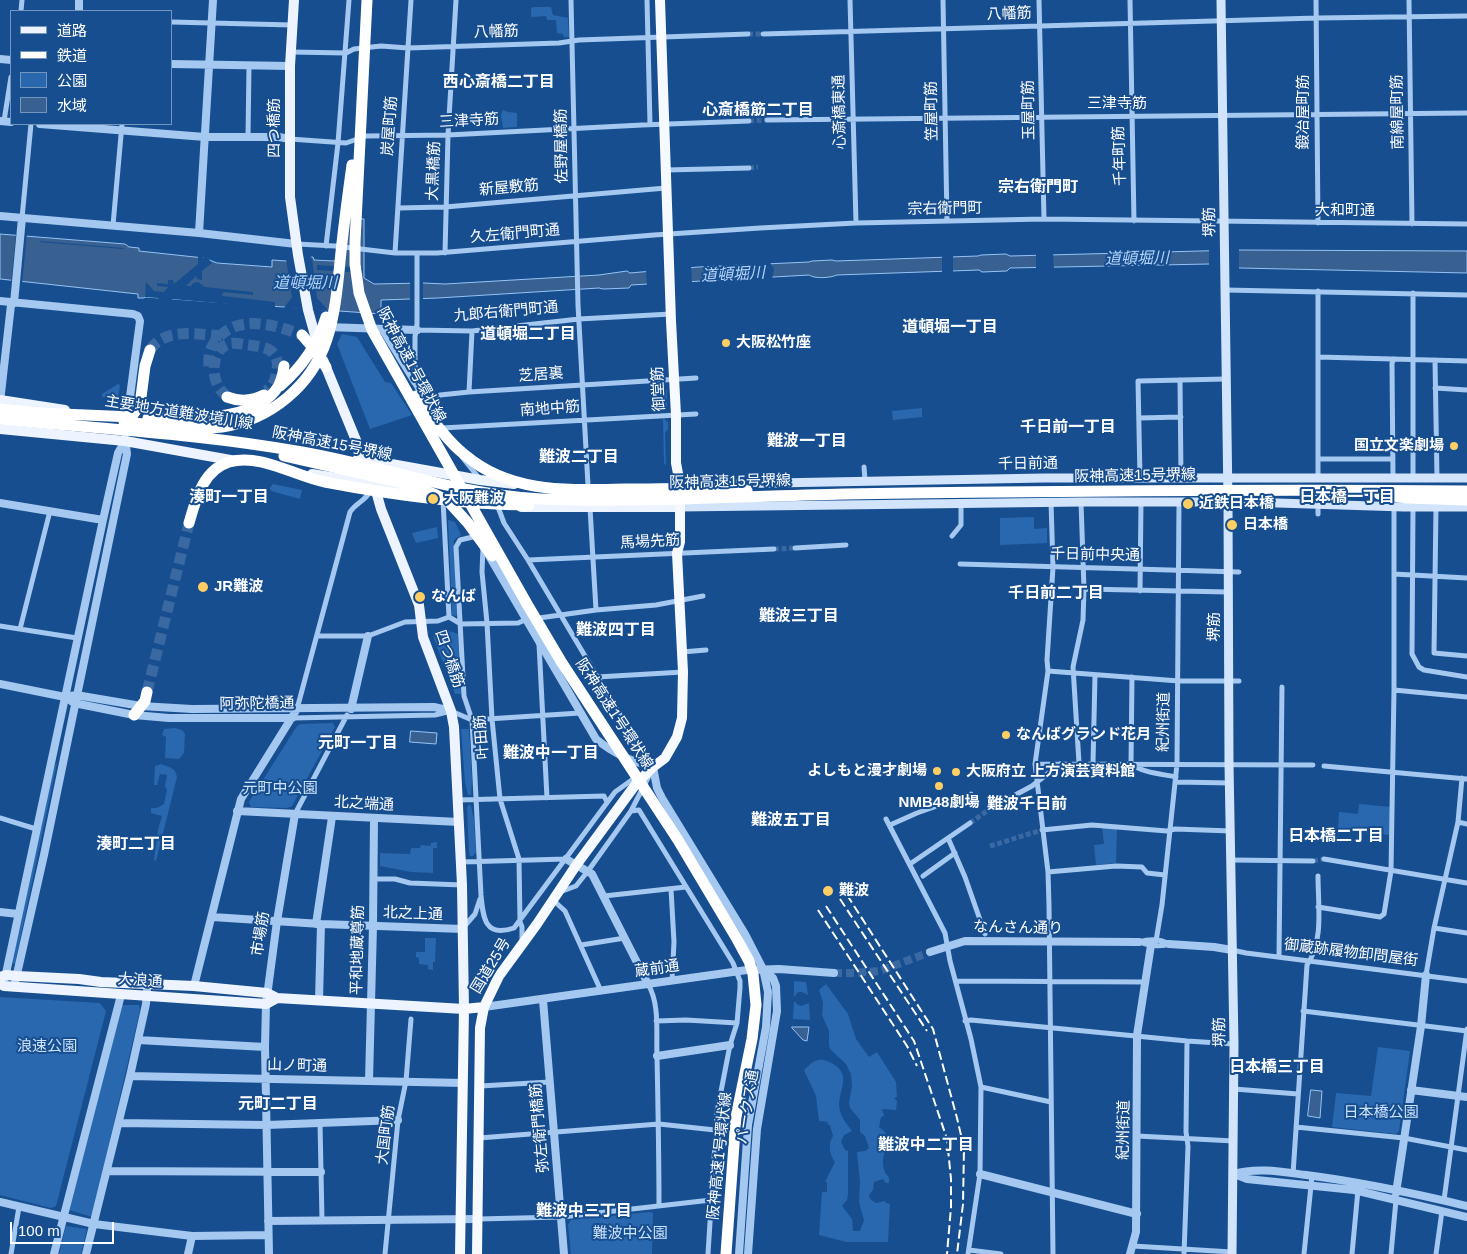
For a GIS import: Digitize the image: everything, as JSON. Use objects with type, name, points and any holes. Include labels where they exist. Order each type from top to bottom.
[{"type":"highway","name":"阪神高速1号環状線","points":[[367,0],[355,242],[357,281],[367,319],[527,604],[562,663],[678,840],[737,939],[749,961],[753,974],[755,990],[754,1020],[736,1116],[726,1254]]},
{"type":"highway","name":"御堂筋","points":[[653,767],[665,758],[680,731],[682,718],[682,652],[677,553],[680,542],[680,484],[676,463],[676,414],[660,0]]},
{"type":"highway","name":"阪神高速1号環状線","points":[[126,421],[186,428],[221,427],[263,415],[288,398],[309,376],[323,351],[328,337],[340,261],[362,89]]},
{"type":"highway","points":[[166,418],[200,414],[231,401],[256,399],[280,386],[299,368],[315,344],[325,323],[340,261]]},
{"type":"highway","points":[[308,333],[314,349],[326,367]]},
{"type":"highway","points":[[0,409],[126,421],[140,405],[145,366],[150,350]]},
{"type":"highway","points":[[391,361],[440,428],[465,455],[498,476],[525,485],[565,490],[729,489],[821,495]]},
{"type":"highway","points":[[39,413],[147,418],[204,417],[229,414],[252,408],[270,397],[281,383],[284,366]]},
{"type":"highway","name":"阪神高速15号堺線","points":[[0,419],[208,439],[302,452],[472,490],[541,499],[1152,490],[1467,491]]},
{"type":"highway","points":[[208,439],[377,477],[425,490],[448,502],[468,523],[527,604]]},
{"type":"highway","points":[[189,523],[195,502],[205,481],[216,470],[230,462],[254,459],[271,460],[368,481],[425,490]]},
{"type":"highway","points":[[230,462],[246,460],[262,462],[325,482],[448,502],[550,505],[640,499]]},
{"type":"highway","points":[[1341,490],[1408,498],[1467,500]]},
{"type":"highway","points":[[138,711],[145,701],[147,692]]},
{"type":"highway","name":"国道25号","points":[[477,1254],[480,1028],[484,1007],[499,976],[577,864],[636,784],[653,767]]},
{"type":"highway","name":"大浪通","points":[[464,1009],[484,1007]]},
{"type":"highway","name":"国道25号","points":[[460,1254],[464,1009]]},
{"type":"main road","name":"四つ橋筋","points":[[294,0],[290,66],[290,197],[308,310],[308,333]]},
{"type":"main road","name":"堺筋","points":[[1221,0],[1228,502],[1229,764],[1232,831],[1234,1044],[1232,1253]]},
{"type":"main road","name":"四つ橋筋","points":[[326,367],[374,484],[381,509],[419,605],[423,637],[452,711],[462,885],[464,1009]]},
{"type":"main road","name":"主要地方道難波境川線","points":[[0,401],[363,459],[480,480],[548,486],[680,484]]},
{"type":"main road","points":[[0,429],[125,442],[455,496],[498,507],[590,508],[1052,502],[1318,503],[1467,507]]},
{"type":"main road","name":"千日前通","points":[[680,484],[1140,477],[1467,478]]},
{"type":"main road","name":"大浪通","points":[[5,982],[17,976],[148,985],[194,986],[267,993],[277,998],[464,1009]]},
{"type":"main road","name":"大浪通","points":[[5,982],[121,995],[266,1004]]},
{"type":"main road","points":[[266,1004],[277,998]]},
{"type":"street","points":[[199,233],[213,0]]},
{"type":"street","points":[[326,246],[338,143],[349,0]]},
{"type":"street","name":"炭屋町筋","points":[[395,253],[411,0]]},
{"type":"street","name":"大黒橋筋","points":[[445,253],[448,135],[456,0]]},
{"type":"street","name":"佐野屋橋筋","points":[[570,0],[578,305],[588,485]]},
{"type":"street","points":[[646,0],[650,124]]},
{"type":"street","name":"心斎橋東通","points":[[850,0],[856,223]]},
{"type":"street","name":"笠屋町筋","points":[[943,0],[947,221]]},
{"type":"street","name":"玉屋町筋","points":[[1039,0],[1044,219]]},
{"type":"street","name":"千年町筋","points":[[1130,0],[1134,221]]},
{"type":"street","name":"鍛冶屋町筋","points":[[1316,0],[1318,223]]},
{"type":"street","name":"南綿屋町筋","points":[[1409,0],[1412,224]]},
{"type":"street","name":"八幡筋","points":[[763,34],[1317,18],[1467,16]]},
{"type":"street","points":[[172,22],[292,25]]},
{"type":"street","name":"八幡筋","points":[[291,52],[346,53],[354,49],[381,46],[408,48],[748,34]]},
{"type":"street","points":[[172,64],[290,66]]},
{"type":"street","points":[[248,137],[249,66]]},
{"type":"street","points":[[5,121],[10,84]]},
{"type":"street","name":"三津寺筋","points":[[767,120],[1467,113]]},
{"type":"street","name":"三津寺筋","points":[[290,138],[346,144],[366,136],[448,135],[650,124],[749,121]]},
{"type":"street","points":[[0,401],[11,305],[14,303],[17,284],[30,125]]},
{"type":"street","points":[[67,125],[122,127],[205,136],[290,138]]},
{"type":"street","points":[[113,225],[122,127]]},
{"type":"street","points":[[666,170],[749,168]]},
{"type":"street","name":"新屋敷筋","points":[[398,208],[445,207],[667,188]]},
{"type":"street","points":[[0,216],[199,233],[296,244]]},
{"type":"street","name":"宗右衛門町","points":[[668,234],[856,223],[947,221],[1044,219],[1224,222]]},
{"type":"street","name":"大和町通","points":[[1224,222],[1467,224]]},
{"type":"street","name":"久左衛門町通","points":[[296,244],[364,248],[372,251],[417,254],[668,234]]},
{"type":"street","points":[[415,384],[417,254]]},
{"type":"street","points":[[1225,290],[1467,294]]},
{"type":"street","points":[[1318,291],[1318,477]]},
{"type":"street","points":[[1413,293],[1413,478]]},
{"type":"street","points":[[0,301],[133,314],[138,316],[140,321],[126,421],[125,442],[127,454],[17,976]]},
{"type":"street","name":"九郎右衛門町通","points":[[308,333],[329,326],[472,331],[579,319],[671,314]]},
{"type":"street","points":[[380,328],[442,428],[480,480]]},
{"type":"street","points":[[469,392],[472,331]]},
{"type":"street","points":[[1318,357],[1467,361]]},
{"type":"street","points":[[1393,478],[1392,363],[1394,359]]},
{"type":"street","points":[[1435,360],[1437,478]]},
{"type":"street","name":"芝居裏","points":[[426,403],[440,395],[469,392],[696,378]]},
{"type":"street","points":[[1140,477],[1138,381],[1226,379]]},
{"type":"street","points":[[1180,380],[1181,477]]},
{"type":"street","points":[[1435,388],[1467,390]]},
{"type":"street","name":"南地中筋","points":[[442,428],[696,414]]},
{"type":"street","points":[[1139,418],[1181,417]]},
{"type":"street","points":[[5,982],[103,520],[118,453],[125,442]]},
{"type":"street","points":[[1318,459],[1393,459]]},
{"type":"street","points":[[864,466],[865,480]]},
{"type":"street","points":[[450,475],[455,496],[483,547],[596,739],[608,750],[628,760],[653,767]]},
{"type":"street","points":[[194,986],[241,799],[297,709],[350,512],[354,505],[368,497],[374,484]]},
{"type":"street","points":[[443,494],[449,617]]},
{"type":"street","points":[[1052,502],[1053,567],[1047,660],[1048,671],[1035,764],[1048,872],[1053,1254]]},
{"type":"street","points":[[1079,763],[1073,668],[1083,620],[1084,589],[1081,502]]},
{"type":"street","points":[[1140,502],[1140,591]]},
{"type":"street","name":"紀州街道","points":[[1130,1254],[1136,1232],[1137,1035],[1145,982],[1166,875],[1176,780],[1180,592],[1179,502]]},
{"type":"street","points":[[0,503],[103,520]]},
{"type":"street","points":[[952,536],[961,525],[961,503]]},
{"type":"street","points":[[1318,503],[1318,514]]},
{"type":"street","points":[[1318,907],[1380,917],[1384,914],[1391,871],[1394,771],[1394,506]]},
{"type":"street","points":[[498,507],[504,524],[528,560],[642,752],[653,767]]},
{"type":"street","points":[[1413,507],[1412,648],[1414,660],[1418,667],[1424,670],[1467,677]]},
{"type":"street","points":[[1436,507],[1434,653],[1467,656]]},
{"type":"street","points":[[590,508],[596,610]]},
{"type":"street","points":[[20,629],[50,511]]},
{"type":"street","points":[[477,536],[460,540],[456,547],[464,696],[472,720],[483,918],[490,927],[495,930],[506,931],[514,928],[615,792],[632,779],[653,767]]},
{"type":"street","points":[[795,548],[846,545]]},
{"type":"street","name":"叶田筋","points":[[483,547],[482,572],[487,623],[492,719],[500,799],[519,859],[522,944]]},
{"type":"street","name":"馬場先筋","points":[[528,560],[774,549]]},
{"type":"street","name":"千日前中央通","points":[[960,564],[1239,572]]},
{"type":"street","points":[[1394,574],[1467,578]]},
{"type":"street","points":[[1084,589],[1228,592]]},
{"type":"street","points":[[449,617],[460,624],[518,623],[525,620],[596,610],[656,605],[703,596]]},
{"type":"street","points":[[317,636],[368,636],[405,622],[438,621],[449,617]]},
{"type":"street","points":[[0,626],[78,638]]},
{"type":"street","name":"市場筋","points":[[269,1254],[265,1047],[266,1004],[277,921],[295,814],[351,709],[368,636]]},
{"type":"street","points":[[539,644],[547,798]]},
{"type":"street","points":[[682,652],[706,650]]},
{"type":"street","points":[[1048,671],[1179,681],[1239,681]]},
{"type":"street","points":[[597,677],[682,672]]},
{"type":"street","points":[[1093,763],[1095,675]]},
{"type":"street","points":[[1131,763],[1132,677]]},
{"type":"street","name":"阿弥陀橋通","points":[[0,685],[169,718],[435,715],[452,711]]},
{"type":"street","points":[[1279,957],[1282,687]]},
{"type":"street","points":[[1394,690],[1467,697]]},
{"type":"street","name":"阿弥陀橋通","points":[[138,711],[434,707],[452,711],[472,720],[580,713]]},
{"type":"street","points":[[991,808],[1032,786],[1060,763]]},
{"type":"street","points":[[1131,763],[1144,770],[1176,780],[1230,783]]},
{"type":"street","points":[[1035,764],[1313,765]]},
{"type":"street","points":[[1324,766],[1465,778],[1458,822],[1434,928],[1426,975],[1421,1026],[1397,1189],[1391,1254]]},
{"type":"street","points":[[602,991],[565,911],[556,896],[576,886],[588,871],[631,811],[653,767]]},
{"type":"street","name":"パークス通","points":[[653,767],[656,788],[745,934],[763,969],[768,992],[768,1012],[748,1125],[739,1254]]},
{"type":"street","points":[[890,826],[917,813],[971,794]]},
{"type":"street","points":[[458,800],[604,796],[607,802]]},
{"type":"street","points":[[631,811],[639,810],[737,972],[740,988],[737,1023],[730,1045],[720,1093],[715,1130],[708,1254]]},
{"type":"street","name":"北之端通","points":[[237,812],[459,822]]},
{"type":"street","points":[[319,1000],[319,924],[332,817]]},
{"type":"street","points":[[0,818],[36,829]]},
{"type":"street","name":"平和地蔵尊筋","points":[[369,1081],[374,819]]},
{"type":"street","points":[[886,819],[945,933],[981,1087],[980,1174],[969,1252],[1001,1254]]},
{"type":"street","points":[[910,864],[970,822]]},
{"type":"street","points":[[1458,822],[1467,824]]},
{"type":"street","points":[[1042,830],[1092,824],[1166,832],[1175,829],[1232,831]]},
{"type":"street","points":[[948,838],[986,934]]},
{"type":"street","points":[[923,876],[955,853]]},
{"type":"street","points":[[461,862],[566,859],[592,874],[653,993],[656,1021],[659,1124],[658,1206]]},
{"type":"street","points":[[1324,859],[1467,883]]},
{"type":"street","points":[[1232,860],[1314,861]]},
{"type":"street","points":[[1048,872],[1116,866],[1142,867],[1147,873],[1166,875]]},
{"type":"street","points":[[1293,1174],[1307,965],[1313,956],[1319,929],[1318,876]]},
{"type":"street","points":[[373,879],[395,879],[410,883],[462,885]]},
{"type":"street","points":[[604,896],[686,887]]},
{"type":"street","points":[[671,889],[674,942],[672,981]]},
{"type":"street","points":[[463,929],[475,914],[481,895]]},
{"type":"street","points":[[0,912],[18,914]]},
{"type":"street","name":"北之上通","points":[[212,917],[319,924],[463,929]]},
{"type":"street","points":[[1434,928],[1467,933]]},
{"type":"street","points":[[581,945],[625,938]]},
{"type":"street","name":"なんさん通り","points":[[948,946],[965,941],[1139,942],[1232,950]]},
{"type":"street","points":[[930,952],[948,946]]},
{"type":"street","name":"御蔵跡履物卸問屋街","points":[[1232,950],[1467,981]]},
{"type":"street","name":"パークス通","points":[[748,1254],[756,1129],[776,1024],[778,998],[773,978],[763,969]]},
{"type":"street","name":"蔵前通","points":[[484,1007],[763,969],[834,973]]},
{"type":"street","points":[[956,981],[1145,982]]},
{"type":"street","points":[[86,1254],[130,1076],[148,985]]},
{"type":"street","points":[[54,1254],[121,995]]},
{"type":"street","name":"弥左衛門橋筋","points":[[542,1000],[555,1132],[564,1254]]},
{"type":"street","points":[[1303,1011],[1467,1030],[1444,1200]]},
{"type":"street","name":"大国町筋","points":[[385,1254],[398,1120],[406,1081],[411,1019]]},
{"type":"street","points":[[656,1021],[686,1020],[737,1023]]},
{"type":"street","points":[[965,1021],[971,1020],[1234,1044]]},
{"type":"street","points":[[138,1040],[265,1047]]},
{"type":"street","points":[[1184,1252],[1187,1041]]},
{"type":"street","points":[[657,1056],[730,1045]]},
{"type":"street","name":"山ノ町通","points":[[130,1076],[463,1083]]},
{"type":"street","points":[[480,1086],[550,1082]]},
{"type":"street","points":[[981,1087],[1051,1102]]},
{"type":"street","points":[[1234,1089],[1298,1094]]},
{"type":"street","points":[[1411,1090],[1467,1097]]},
{"type":"street","points":[[119,1123],[267,1125],[398,1120]]},
{"type":"street","points":[[320,1122],[322,1220]]},
{"type":"street","points":[[479,1138],[659,1124],[715,1130]]},
{"type":"street","points":[[1296,1127],[1404,1138],[1467,1150]]},
{"type":"street","points":[[1137,1136],[1234,1142]]},
{"type":"street","points":[[1234,1174],[1247,1170],[1359,1182],[1467,1206]]},
{"type":"street","points":[[107,1171],[321,1172]]},
{"type":"street","points":[[980,1174],[1136,1214]]},
{"type":"street","points":[[1234,1174],[1247,1179],[1358,1191],[1467,1217]]},
{"type":"street","points":[[1304,1254],[1312,1176]]},
{"type":"street","points":[[1352,1254],[1359,1182]]},
{"type":"street","points":[[268,1221],[562,1217],[711,1200]]},
{"type":"street","points":[[0,1202],[94,1224],[192,1236],[268,1235]]},
{"type":"street","points":[[11,1254],[19,1207]]},
{"type":"street","points":[[1436,1254],[1442,1211]]},
{"type":"street","points":[[188,1254],[192,1236]]},
{"type":"street","points":[[1133,1246],[1157,1251],[1232,1253]]},
{"type":"green space","points":[[533,7],[551,7],[553,15],[568,18],[569,37],[564,37],[563,34],[557,33],[556,20],[547,20],[546,16],[531,17],[531,9]]},
{"type":"green space","points":[[503,110],[517,113],[517,127],[503,128],[501,115]]},
{"type":"green space","points":[[342,334],[357,337],[385,382],[391,383],[412,415],[370,429],[337,344]]},
{"type":"green space","points":[[118,384],[120,385],[118,398],[102,397],[102,394]]},
{"type":"green space","points":[[663,388],[667,390],[666,410],[663,408]]},
{"type":"green space","points":[[922,408],[922,417],[893,420],[892,411]]},
{"type":"green space","points":[[663,418],[668,422],[668,429],[665,433],[666,465],[664,464]]},
{"type":"green space","points":[[273,484],[302,490],[300,499],[271,491],[270,488]]},
{"type":"green space","points":[[1034,517],[1034,529],[1047,528],[1047,543],[1000,545],[1000,518]]},
{"type":"green space","points":[[448,520],[455,522],[461,535],[454,540],[456,616],[452,615]]},
{"type":"green space","points":[[437,527],[438,538],[416,543],[412,533]]},
{"type":"green space","points":[[442,630],[458,634],[461,694],[455,694],[433,636]]},
{"type":"green space","name":"元町中公園","points":[[333,723],[335,727],[292,806],[287,808],[251,807],[249,802],[297,726],[301,724]]},
{"type":"green space","points":[[175,728],[182,730],[185,734],[184,753],[179,759],[165,758],[166,737],[162,735],[164,729]]},
{"type":"green space","points":[[461,729],[469,729],[471,795],[468,795],[465,782]]},
{"type":"green space","points":[[57,763],[15,964],[12,963]]},
{"type":"green space","points":[[161,764],[173,770],[177,777],[156,861],[154,860],[158,830],[162,816],[151,813],[151,808],[157,808],[164,804],[167,790],[165,786],[167,775],[160,774],[157,785],[154,785],[155,766]]},
{"type":"green space","points":[[469,804],[474,820],[476,852],[473,856],[470,856],[469,853],[467,808]]},
{"type":"green space","points":[[1359,804],[1391,807],[1389,835],[1338,830],[1339,812],[1358,814]]},
{"type":"green space","points":[[1102,827],[1117,828],[1116,863],[1096,865],[1094,845],[1104,844]]},
{"type":"green space","points":[[437,842],[437,848],[433,848],[433,873],[411,872],[380,866],[380,853],[410,854],[411,848],[420,848],[421,845],[431,846],[431,843]]},
{"type":"green space","points":[[425,938],[436,938],[433,970],[428,969],[428,965],[419,964],[419,958],[416,957],[416,952],[425,952]]},
{"type":"green space","points":[[794,981],[806,982],[808,995],[798,992],[794,997]]},
{"type":"green space","points":[[826,984],[848,1014],[856,1039],[869,1057],[877,1052],[896,1082],[897,1097],[894,1098],[897,1101],[896,1110],[882,1109],[884,1116],[881,1117],[879,1127],[885,1132],[889,1144],[883,1161],[889,1183],[886,1183],[883,1179],[874,1182],[873,1190],[869,1195],[870,1199],[876,1203],[885,1201],[890,1204],[888,1242],[847,1242],[819,1235],[822,1192],[827,1192],[827,1182],[825,1182],[835,1162],[831,1156],[830,1149],[830,1142],[833,1136],[830,1125],[828,1125],[828,1122],[819,1121],[816,1096],[804,1070],[812,1063],[817,1060],[827,1061],[841,1071],[843,1077],[839,1104],[840,1111],[852,1131],[844,1135],[841,1142],[845,1150],[848,1151],[848,1194],[847,1200],[842,1206],[852,1219],[853,1231],[860,1231],[864,1220],[859,1202],[860,1182],[857,1152],[865,1151],[869,1148],[865,1136],[860,1132],[860,1120],[850,1108],[851,1074],[846,1064],[829,1046],[829,1031],[822,1015],[823,1002],[819,990]]},
{"type":"green space","name":"浪速公園","points":[[0,997],[100,1003],[106,1011],[56,1206],[51,1208],[0,1195]]},
{"type":"green space","points":[[794,1001],[801,1006],[809,1003],[810,1020],[793,1019]]},
{"type":"green space","points":[[122,1005],[139,1005],[140,1010],[92,1217],[69,1210]]},
{"type":"green space","name":"日本橋公園","points":[[1378,1047],[1410,1051],[1399,1131],[1396,1134],[1332,1127],[1336,1093],[1371,1096]]},
{"type":"green space","name":"難波中公園","points":[[653,1213],[652,1254],[571,1254],[568,1225],[571,1220]]},
{"type":"green space","points":[[66,1226],[87,1229],[81,1254],[59,1254]]},
{"type":"water","name":"道頓堀川","points":[[344,217],[364,219],[364,278],[374,284],[445,284],[599,275],[627,271],[630,273],[698,267],[832,260],[1006,254],[1010,256],[1238,250],[1467,251],[1467,273],[1240,268],[1209,264],[1010,268],[1007,271],[982,272],[979,270],[837,275],[823,278],[809,275],[631,285],[629,288],[381,300],[381,314],[138,298],[138,294],[0,279],[0,234],[125,244],[129,247],[139,248],[139,251],[204,258],[217,263],[272,267],[272,260],[286,261],[313,257],[314,260],[334,261],[339,258]]},
{"type":"water","points":[[411,731],[437,733],[436,744],[410,742]]},
{"type":"water","points":[[792,1027],[809,1027],[807,1041],[803,1040]]},
{"type":"water","points":[[1311,1090],[1322,1091],[1320,1118],[1308,1116]]},
{"type":"pier","points":[[16,233],[27,234],[22,284],[11,283]]},
{"type":"pier","points":[[40,241],[124,248],[39,242]]},
{"type":"pier","points":[[1239,247],[1239,270],[1209,267],[1209,249]]},
{"type":"pier","points":[[1036,252],[1053,252],[1054,270],[1036,271]]},
{"type":"pier","points":[[198,255],[203,255],[203,258],[206,256],[212,263],[202,271],[202,280],[197,279],[196,276],[186,286],[191,286],[193,283],[198,282],[205,287],[253,292],[253,295],[223,292],[222,296],[275,302],[275,308],[172,299],[172,301],[161,301],[158,298],[145,297],[146,282],[154,291],[164,292],[168,287],[157,286],[157,283],[168,284],[168,280],[173,280],[174,284],[198,264]]},
{"type":"pier","points":[[308,255],[312,258],[317,298],[329,311],[284,308],[292,297],[286,259]]},
{"type":"pier","points":[[942,255],[953,255],[953,273],[942,273]]},
{"type":"pier","points":[[769,261],[774,269],[772,280],[755,281],[750,275],[751,262]]},
{"type":"pier","points":[[317,265],[363,268],[363,273],[317,270]]},
{"type":"pier","points":[[691,265],[692,284],[647,287],[646,269]]},
{"type":"pier","points":[[423,280],[423,301],[410,302],[410,281]]},
{"type":"tunnel","points":[[748,34],[763,34]]},
{"type":"tunnel","points":[[749,121],[767,120]]},
{"type":"tunnel","points":[[749,168],[758,167]]},
{"type":"tunnel","points":[[209,366],[209,354],[213,344],[218,338],[236,326],[247,324],[270,325],[302,335]]},
{"type":"tunnel","points":[[150,350],[157,342],[174,335],[224,336]]},
{"type":"tunnel","points":[[227,397],[216,383],[214,370],[216,357],[223,347],[230,343],[266,348],[274,354],[277,371],[275,380],[266,391]]},
{"type":"tunnel","points":[[147,692],[189,523]]},
{"type":"tunnel","points":[[774,549],[795,548]]},
{"type":"tunnel","points":[[970,823],[991,808]]},
{"type":"tunnel","points":[[990,846],[1042,830]]},
{"type":"tunnel","points":[[1313,861],[1324,859]]},
{"type":"tunnel","points":[[834,973],[880,971],[930,952]]},
{"type":"railway","points":[[847,895],[933,1029],[964,1148],[963,1204],[957,1254]]},
{"type":"railway","points":[[840,899],[927,1031]]},
{"type":"railway","points":[[826,906],[914,1041],[947,1139],[951,1179],[947,1254]]},
{"type":"railway","points":[[818,910],[907,1046],[917,1066]]},
{"type":"place","name":"大阪松竹座","points":[[726,343]]},
{"type":"place","name":"国立文楽劇場","points":[[1454,446]]},
{"type":"place","name":"大阪難波","points":[[433,499]]},
{"type":"place","name":"近鉄日本橋","points":[[1188,504]]},
{"type":"place","name":"日本橋","points":[[1232,525]]},
{"type":"place","name":"JR難波","points":[[203,587]]},
{"type":"place","name":"なんば","points":[[420,597]]},
{"type":"place","name":"なんばグランド花月","points":[[1006,735]]},
{"type":"place","name":"よしもと漫才劇場","points":[[937,771]]},
{"type":"place","name":"大阪府立 上方演芸資料館","points":[[956,772]]},
{"type":"place","name":"NMB48劇場","points":[[939,786]]},
{"type":"place","name":"難波","points":[[828,891]]},
{"type":"district","name":"西心斎橋二丁目","points":[[499,83]]},
{"type":"district","name":"心斎橋筋二丁目","points":[[758,111]]},
{"type":"district","name":"宗右衛門町","points":[[1038,188]]},
{"type":"district","name":"道頓堀一丁目","points":[[950,328]]},
{"type":"district","name":"道頓堀二丁目","points":[[528,335]]},
{"type":"district","name":"千日前一丁目","points":[[1068,428]]},
{"type":"district","name":"難波一丁目","points":[[807,442]]},
{"type":"district","name":"難波二丁目","points":[[579,458]]},
{"type":"district","name":"湊町一丁目","points":[[229,498]]},
{"type":"district","name":"日本橋一丁目","points":[[1347,498]]},
{"type":"district","name":"千日前二丁目","points":[[1056,594]]},
{"type":"district","name":"難波三丁目","points":[[799,617]]},
{"type":"district","name":"難波四丁目","points":[[616,631]]},
{"type":"district","name":"元町一丁目","points":[[358,744]]},
{"type":"district","name":"難波中一丁目","points":[[551,754]]},
{"type":"district","name":"難波千日前","points":[[1027,805]]},
{"type":"district","name":"難波五丁目","points":[[791,821]]},
{"type":"district","name":"日本橋二丁目","points":[[1336,837]]},
{"type":"district","name":"湊町二丁目","points":[[136,845]]},
{"type":"district","name":"日本橋三丁目","points":[[1277,1068]]},
{"type":"district","name":"元町二丁目","points":[[278,1105]]},
{"type":"district","name":"難波中二丁目","points":[[926,1146]]},
{"type":"district","name":"難波中三丁目","points":[[584,1212]]}]
